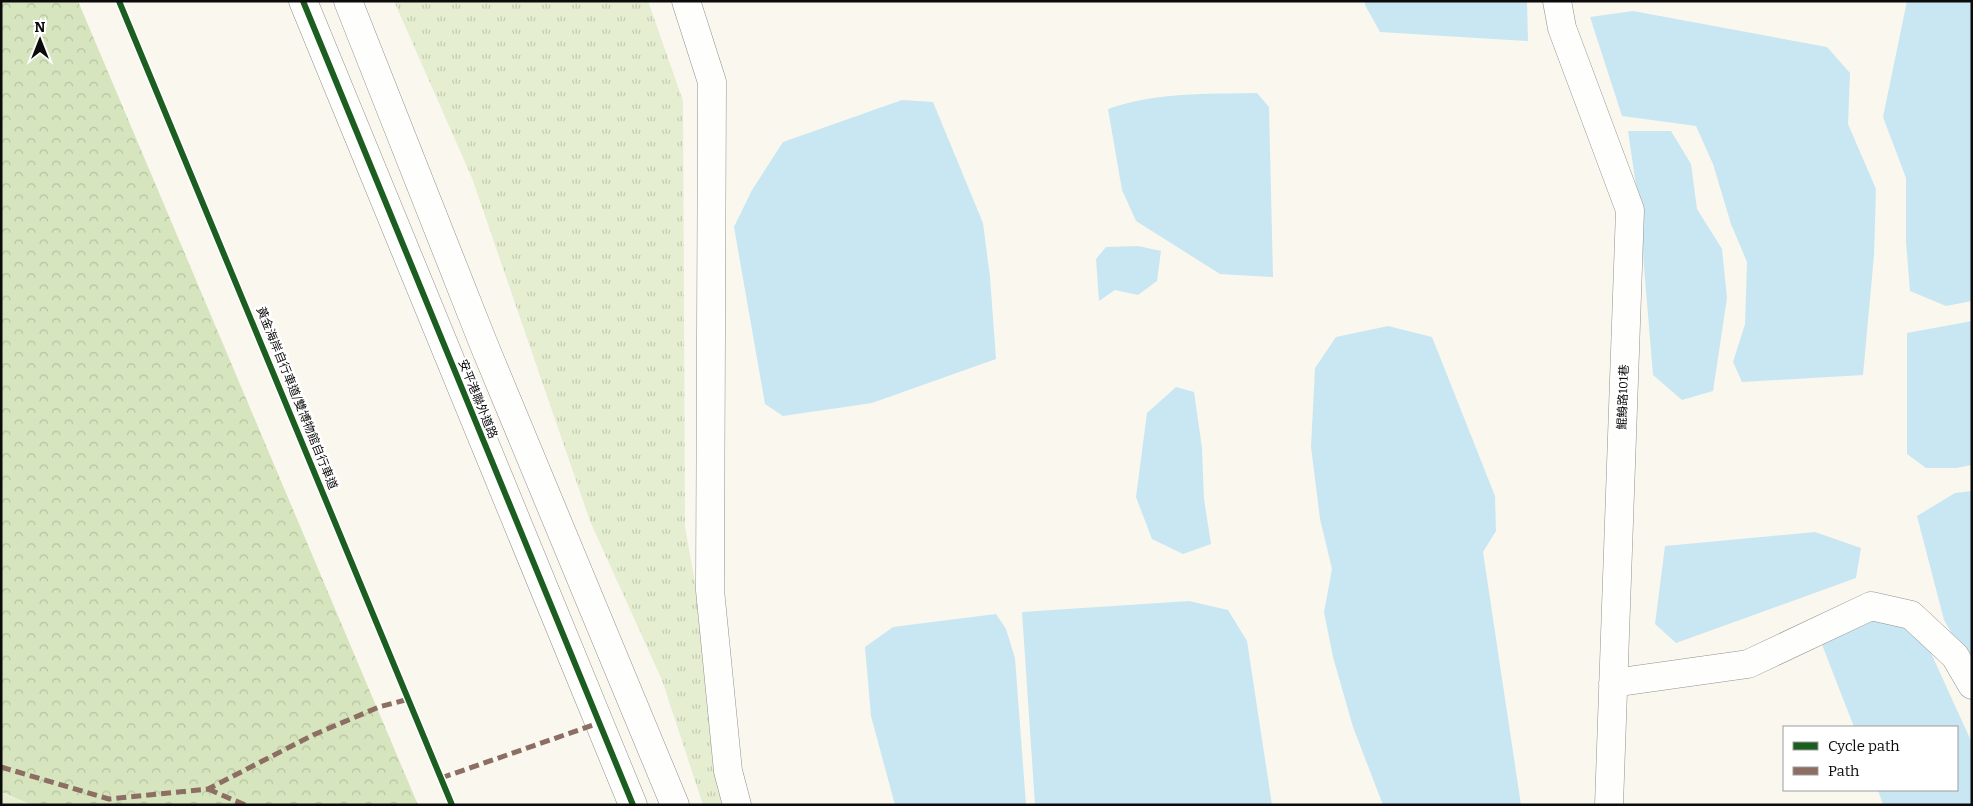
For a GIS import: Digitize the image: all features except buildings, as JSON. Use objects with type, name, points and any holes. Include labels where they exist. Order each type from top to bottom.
[{"type":"street","name":"安平港聯外道路","points":[[304,1],[633,805]]},
{"type":"street","name":"安平港聯外道路","points":[[348,1],[484,345],[675,805]]},
{"type":"street","points":[[686,1],[712,82],[710,590],[728,771],[737,805]]},
{"type":"street","name":"鯤鯓路101巷","points":[[1557,1],[1562,28],[1630,210],[1609,805]]},
{"type":"street","points":[[1613,683],[1748,664],[1871,606],[1911,615],[1955,656],[1972,685]]},
{"type":"green space","points":[[1,1],[78,1],[418,805],[32,805],[1,792]]},
{"type":"green space","points":[[394,1],[648,1],[683,101],[685,527],[735,805],[703,805],[662,680],[590,521],[472,178]]},
{"type":"green space","points":[[1,793],[32,805],[1,805]]},
{"type":"water","points":[[1365,1],[1527,1],[1528,41],[1380,32],[1365,5]]},
{"type":"water","points":[[1907,1],[1972,1],[1972,301],[1946,306],[1910,291],[1906,242],[1906,178],[1883,117]]},
{"type":"water","points":[[1633,11],[1827,47],[1850,73],[1848,124],[1876,189],[1874,255],[1863,375],[1742,382],[1733,362],[1745,324],[1747,262],[1731,224],[1713,164],[1696,126],[1622,116],[1590,17]]},
{"type":"water","points":[[1257,93],[1269,107],[1273,277],[1220,274],[1136,221],[1122,190],[1108,109],[1144,99],[1182,95]]},
{"type":"water","points":[[902,100],[933,102],[983,223],[990,277],[996,359],[872,403],[783,416],[765,404],[734,227],[752,190],[783,142]]},
{"type":"water","points":[[1628,131],[1671,131],[1691,164],[1697,209],[1722,249],[1727,298],[1713,391],[1682,400],[1653,375],[1639,206]]},
{"type":"water","points":[[1138,246],[1161,251],[1157,281],[1138,295],[1115,290],[1099,301],[1096,259],[1106,247]]},
{"type":"water","points":[[1972,321],[1972,465],[1956,468],[1926,468],[1907,454],[1907,333]]},
{"type":"water","points":[[1388,326],[1432,337],[1495,496],[1496,531],[1483,552],[1521,805],[1383,805],[1353,727],[1333,657],[1324,612],[1332,569],[1320,519],[1311,447],[1315,368],[1336,337]]},
{"type":"water","points":[[1176,387],[1194,392],[1202,448],[1204,499],[1211,544],[1183,554],[1152,539],[1136,497],[1147,413]]},
{"type":"water","points":[[1972,491],[1972,668],[1944,620],[1917,516],[1955,493]]},
{"type":"water","points":[[1815,532],[1861,548],[1856,578],[1676,643],[1655,624],[1665,546]]},
{"type":"water","points":[[1189,601],[1228,610],[1247,641],[1272,805],[1035,805],[1022,612]]},
{"type":"water","points":[[996,614],[1006,629],[1015,658],[1026,805],[895,805],[871,716],[865,647],[893,627]]},
{"type":"water","points":[[1867,620],[1899,625],[1926,642],[1972,743],[1972,805],[1883,805],[1878,791],[1958,791],[1958,726],[1854,726],[1821,642]]},
{"type":"marked path","points":[[1,767],[109,799],[208,789],[313,735],[379,707],[409,699]]},
{"type":"marked path","points":[[441,778],[599,723]]},
{"type":"marked path","points":[[208,789],[245,805]]},
{"type":"cycle path","name":"黃金海岸自行車道/雙博物館自行車道","points":[[119,1],[452,805]]},
{"type":"cycle path","points":[[303,1],[633,805]]}]
